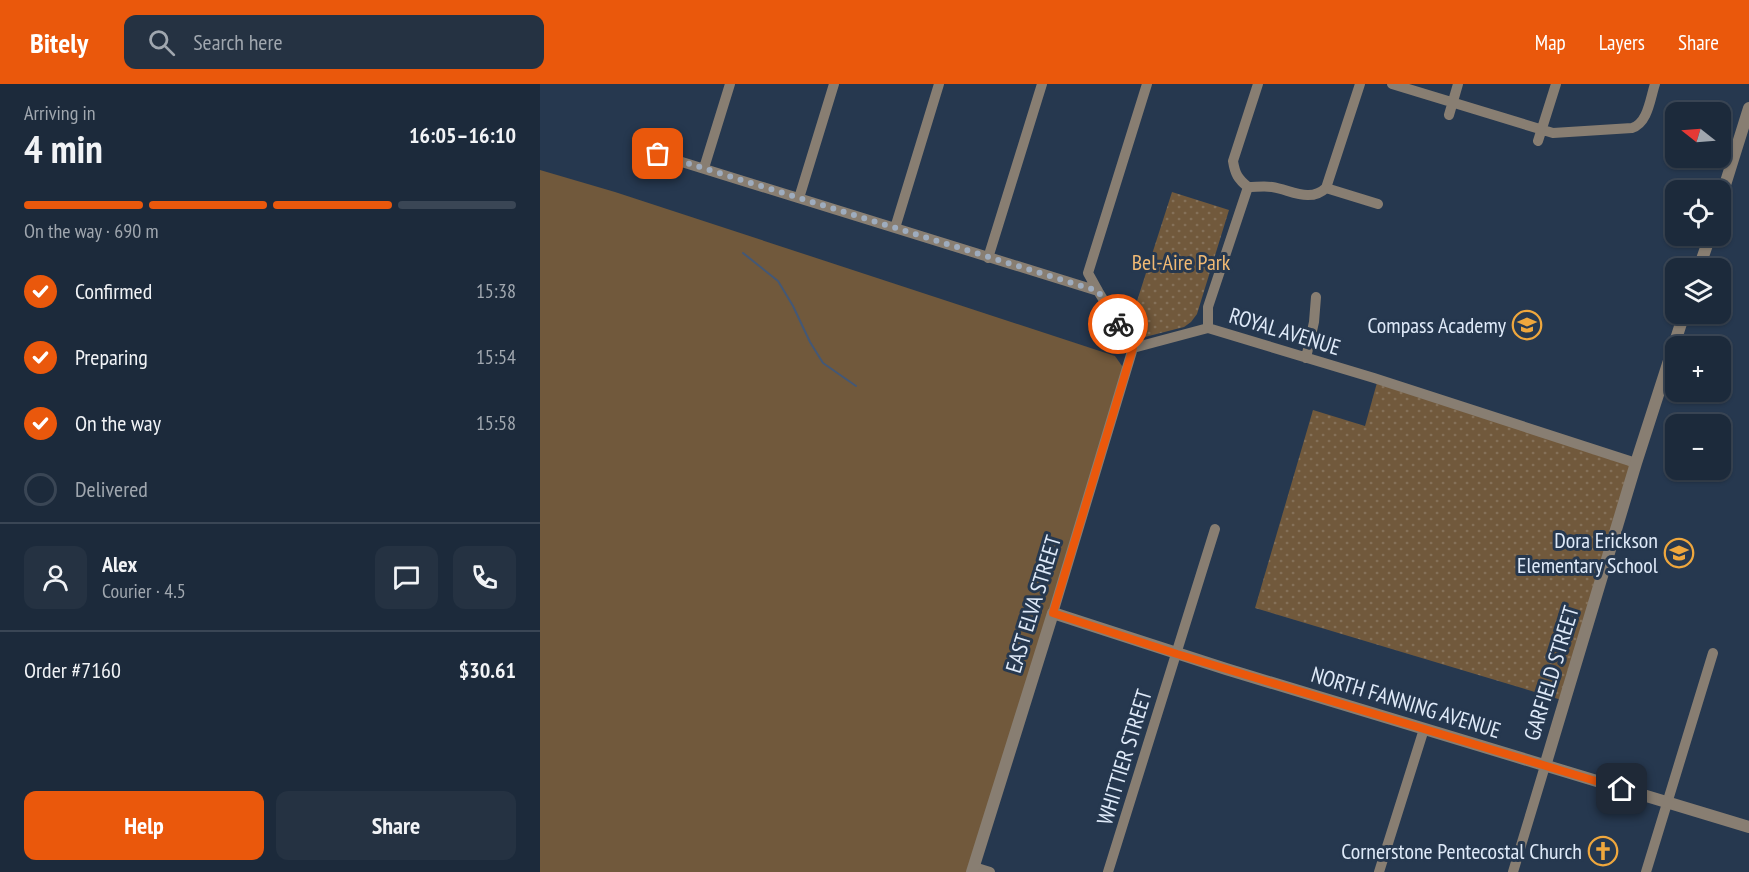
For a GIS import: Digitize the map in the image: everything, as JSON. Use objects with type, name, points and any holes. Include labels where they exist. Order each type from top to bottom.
[{"type":"street","points":[[704,168],[730,84]]},
{"type":"street","points":[[799,198],[834,84]]},
{"type":"street","points":[[895,228],[939,84]]},
{"type":"street","points":[[988,258],[1042,84]]},
{"type":"street","points":[[1133,348],[1088,273],[1147,84]]},
{"type":"street","points":[[1258,84],[1233,161],[1234,171],[1239,180],[1248,187],[1270,186],[1310,196],[1326,188],[1360,84]]},
{"type":"street","points":[[1392,84],[1553,133],[1632,128],[1639,125],[1644,119],[1655,84]]},
{"type":"street","points":[[1449,115],[1458,84]]},
{"type":"street","points":[[1538,141],[1556,84]]},
{"type":"street","points":[[1727,180],[1749,108]]},
{"type":"street","points":[[640,149],[1098,291]]},
{"type":"street","points":[[1208,328],[1209,308],[1248,187]]},
{"type":"street","points":[[1326,188],[1378,204]]},
{"type":"street","points":[[1306,357],[1314,322],[1316,297]]},
{"type":"street","name":"GARFIELD STREET","points":[[1513,872],[1636,462],[1681,324]]},
{"type":"street","name":"ROYAL AVENUE","points":[[1133,348],[1208,328],[1636,462]]},
{"type":"street","name":"EAST ELVA STREET","points":[[973,869],[1133,348]]},
{"type":"street","name":"WHITTIER STREET","points":[[1108,872],[1215,529]]},
{"type":"street","name":"NORTH FANNING AVENUE","points":[[1053,613],[1177,654],[1749,827]]},
{"type":"street","points":[[1646,872],[1713,653]]},
{"type":"street","points":[[1379,872],[1424,729]]},
{"type":"street","points":[[973,869],[990,872]]},
{"type":"green space","points":[[540,170],[615,192],[1115,356],[1127,373],[972,872],[540,872]]},
{"type":"green space","name":"Bel-Aire Park","points":[[1172,192],[1229,210],[1197,314],[1184,327],[1141,338],[1133,336],[1128,329]]},
{"type":"green space","points":[[1378,379],[1636,463],[1565,701],[1255,608],[1313,410],[1365,426]]},
{"type":"waterway","points":[[743,253],[778,281],[823,363],[856,386]]},
{"type":"way so far","points":[[658,154],[1098,291],[1118,324]]},
{"type":"place","name":"Compass Academy","points":[[1527,325]]},
{"type":"place","name":"Dora Erickson Elementary School","points":[[1679,553]]},
{"type":"place","name":"Cornerstone Pentecostal Church","points":[[1603,851]]},
{"type":"route","points":[[1118,324],[1133,348],[1130,362],[1053,613],[1177,654],[1622,789]]}]
